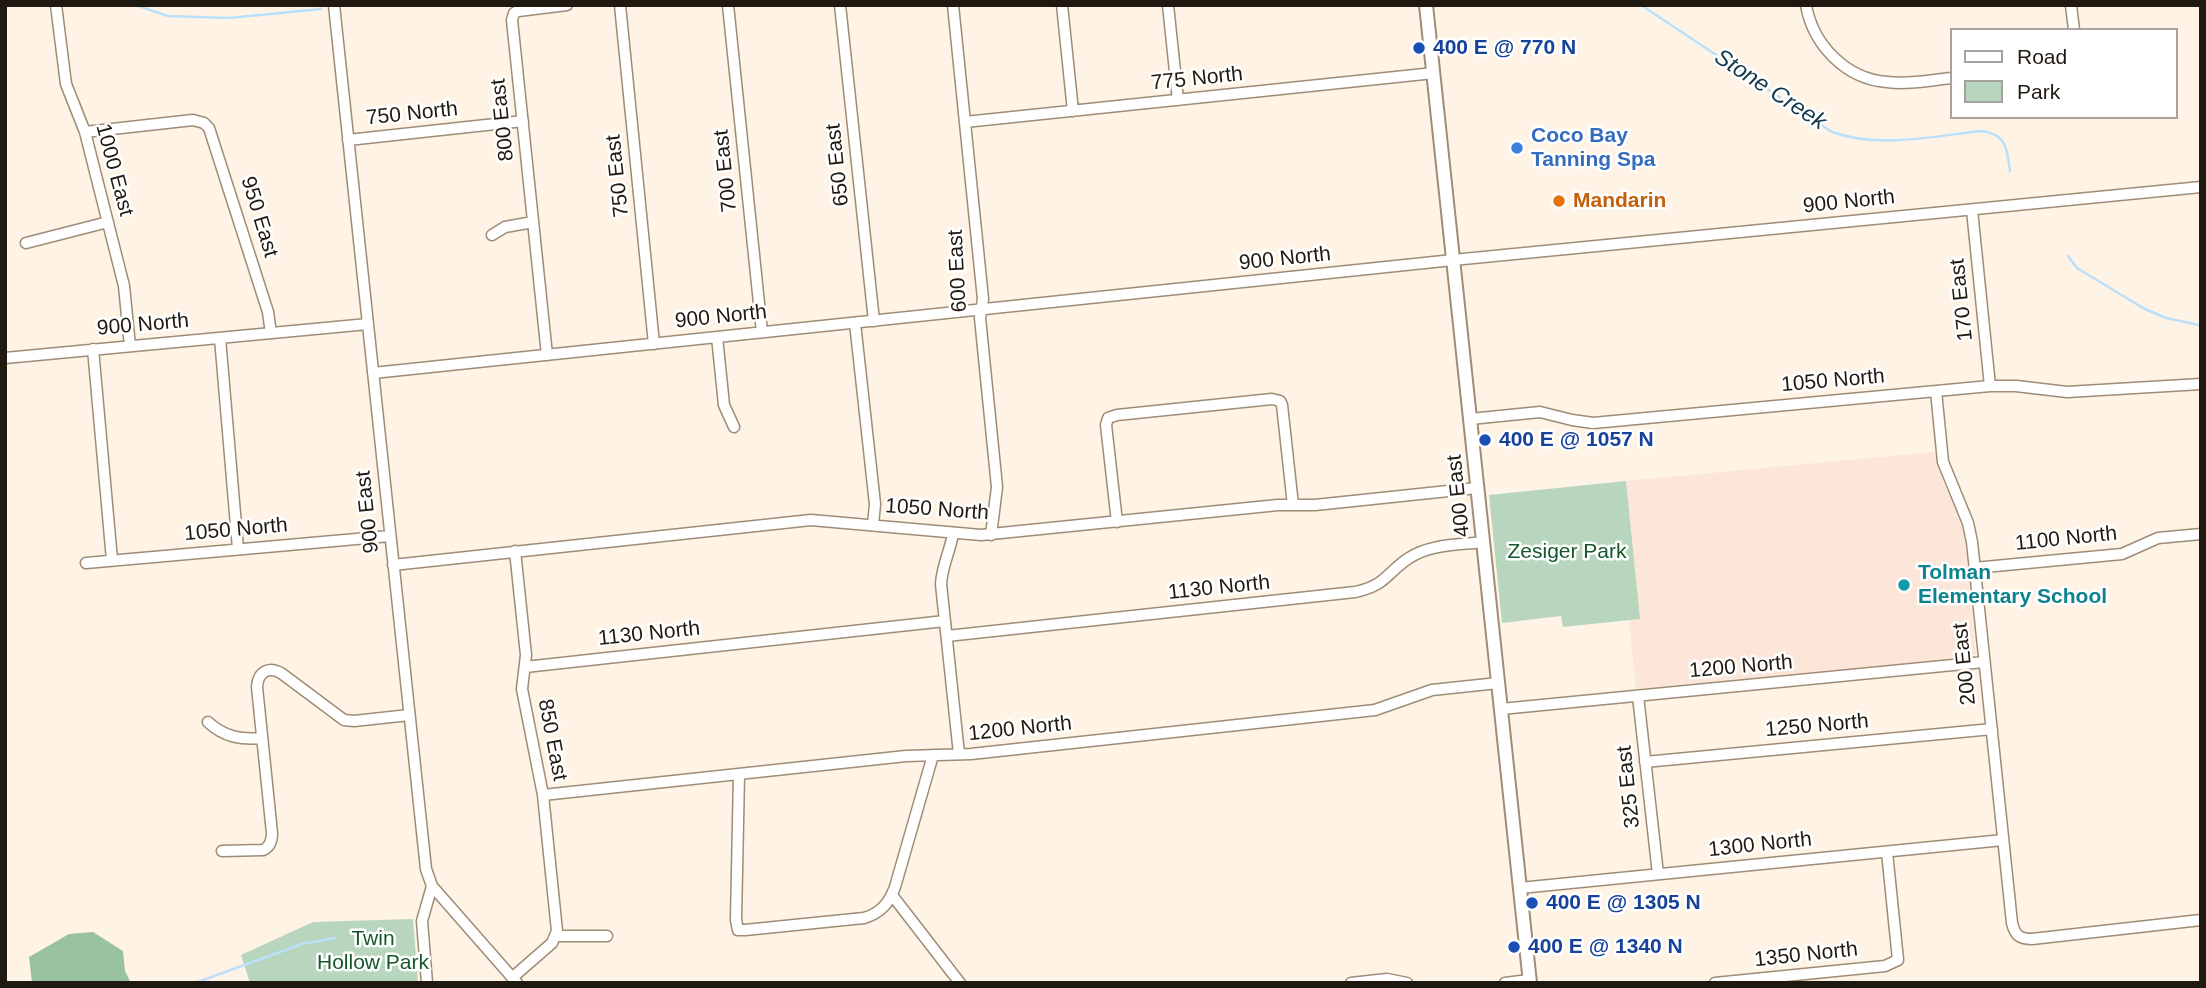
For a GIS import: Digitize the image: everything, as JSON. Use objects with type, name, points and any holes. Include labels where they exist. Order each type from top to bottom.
[{"type":"main road","name":"400 East","points":[[1426,5],[1530,981]]},
{"type":"street","name":"1000 East","points":[[56,5],[66,84],[85,132],[124,286],[130,346]]},
{"type":"street","name":"900 East","points":[[334,5],[425,862],[432,886],[515,980]]},
{"type":"street","name":"800 East","points":[[547,355],[512,24],[514,13],[522,10],[567,5]]},
{"type":"street","name":"750 East","points":[[620,5],[654,344]]},
{"type":"street","name":"700 East","points":[[729,5],[762,332]]},
{"type":"street","name":"650 East","points":[[840,5],[874,321]]},
{"type":"street","name":"600 East","points":[[953,5],[983,299],[980,318],[997,486],[991,535]]},
{"type":"street","points":[[1062,5],[1073,111]]},
{"type":"street","points":[[1168,5],[1178,100]]},
{"type":"street","points":[[1805,5],[1822,44],[1835,59],[1852,71],[1869,79],[1888,83],[1951,78]]},
{"type":"street","points":[[2071,5],[2074,28]]},
{"type":"street","name":"775 North","points":[[965,122],[1434,74]]},
{"type":"street","name":"950 East","points":[[85,132],[197,121],[206,125],[212,134],[268,312],[271,333]]},
{"type":"street","name":"750 North","points":[[348,140],[523,121]]},
{"type":"street","name":"900 North","points":[[373,373],[1453,260],[2201,187]]},
{"type":"street","name":"170 East","points":[[1972,210],[1990,386]]},
{"type":"street","points":[[26,243],[108,222]]},
{"type":"street","points":[[492,235],[505,227],[533,222]]},
{"type":"street","points":[[855,323],[875,504],[873,525]]},
{"type":"street","name":"900 North","points":[[5,358],[368,324]]},
{"type":"street","points":[[717,337],[724,405],[734,427]]},
{"type":"street","points":[[220,338],[238,550]]},
{"type":"street","points":[[93,349],[112,560]]},
{"type":"street","name":"1050 North","points":[[1470,419],[1541,412],[1579,422],[1600,422],[1990,386],[2067,392],[2201,384]]},
{"type":"street","name":"200 East","points":[[1936,391],[1943,462],[1968,523],[1975,569],[2012,923],[2017,936],[2032,939],[2201,920]]},
{"type":"street","points":[[1117,522],[1106,425],[1108,418],[1275,398],[1283,407],[1293,505]]},
{"type":"street","name":"1050 North","points":[[393,565],[811,520],[953,534],[991,535],[1478,488]]},
{"type":"street","points":[[953,534],[942,578],[959,754]]},
{"type":"street","name":"1100 North","points":[[1975,569],[2122,554],[2158,538],[2201,534]]},
{"type":"street","name":"1050 North","points":[[86,563],[390,536]]},
{"type":"street","name":"1130 North","points":[[947,636],[1355,592],[1383,582],[1418,552],[1483,542]]},
{"type":"street","name":"850 East","points":[[515,551],[525,643],[522,689],[543,795],[556,936]]},
{"type":"street","name":"1130 North","points":[[525,667],[945,621]]},
{"type":"street","name":"1200 North","points":[[1501,709],[1984,662]]},
{"type":"street","points":[[222,852],[267,849],[271,842],[257,683],[263,671],[281,673],[344,720],[410,715]]},
{"type":"street","name":"1200 North","points":[[543,795],[1375,710],[1432,690],[1498,683]]},
{"type":"street","name":"325 East","points":[[1638,696],[1658,874]]},
{"type":"street","points":[[208,722],[233,737],[262,738]]},
{"type":"street","name":"1250 North","points":[[1646,762],[1992,729]]},
{"type":"street","points":[[739,774],[736,920],[738,930],[749,930],[864,918],[879,912],[892,895],[933,755]]},
{"type":"street","name":"1300 North","points":[[1520,888],[2003,840]]},
{"type":"street","name":"1350 North","points":[[1715,983],[1885,966],[1898,960],[1887,852]]},
{"type":"street","points":[[427,983],[422,921],[432,886]]},
{"type":"street","points":[[892,895],[960,983]]},
{"type":"street","points":[[515,980],[556,936],[607,936]]},
{"type":"street","points":[[1351,983],[1395,979],[1407,983]]},
{"type":"street","points":[[1505,983],[1530,981]]},
{"type":"shaded area","points":[[1934,452],[1943,483],[1964,534],[1976,654],[1969,657],[1636,689],[1629,620],[1639,619],[1626,481]]},
{"type":"green space","name":"Zesiger Park","points":[[1626,481],[1640,619],[1563,627],[1561,616],[1502,623],[1489,495]]},
{"type":"green space","name":"Twin Hollow Park","points":[[413,919],[418,983],[250,983],[241,955],[313,922]]},
{"type":"green space","points":[[93,932],[123,951],[125,971],[131,983],[32,983],[29,957],[69,934]]},
{"type":"waterway","points":[[135,5],[168,16],[229,18],[321,9]]},
{"type":"waterway","name":"Stone Creek","points":[[1641,5],[1832,132],[1868,140],[1887,140],[1981,131],[2001,139],[2008,156],[2010,171]]},
{"type":"waterway","name":"Stone Creek","points":[[2068,256],[2077,268],[2143,308],[2166,318],[2199,325]]},
{"type":"waterway","points":[[195,983],[302,944],[335,938]]},
{"type":"place","name":"400 E @ 770 N","points":[[1419,48]]},
{"type":"place","name":"Coco Bay Tanning Spa","points":[[1517,148]]},
{"type":"place","name":"Mandarin","points":[[1559,201]]},
{"type":"place","name":"400 E @ 1057 N","points":[[1485,440]]},
{"type":"place","name":"Tolman Elementary School","points":[[1904,585]]},
{"type":"place","name":"400 E @ 1305 N","points":[[1532,903]]},
{"type":"place","name":"400 E @ 1340 N","points":[[1514,947]]}]
